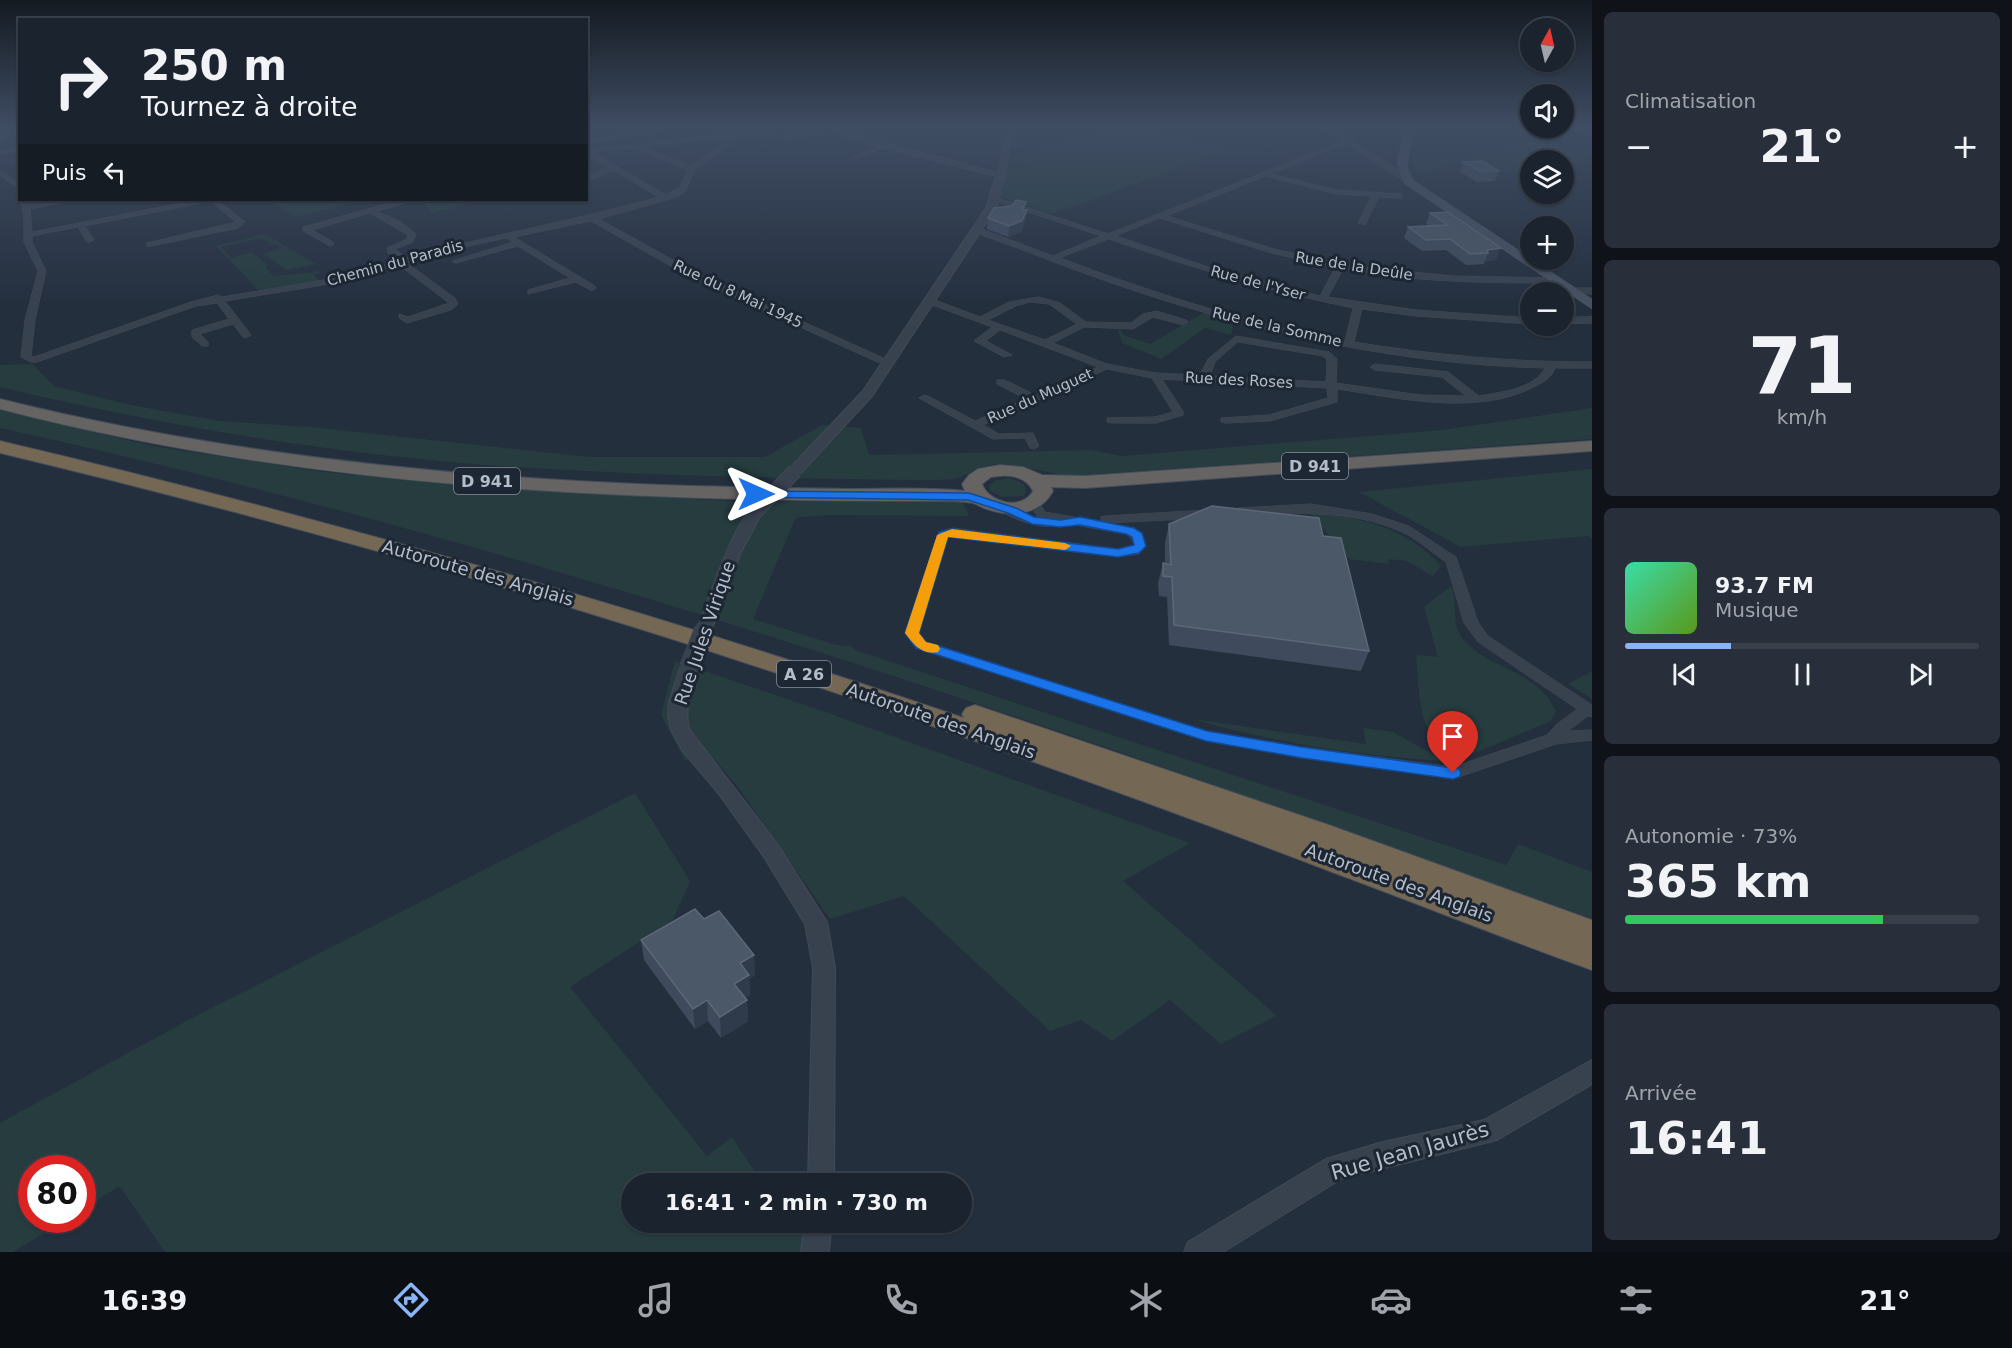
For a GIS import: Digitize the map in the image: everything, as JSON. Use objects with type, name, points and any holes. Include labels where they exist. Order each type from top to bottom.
[{"type":"highway","name":"D 941","points":[[0,394],[119,422],[216,439],[318,454],[483,471],[611,480],[737,485],[870,486],[976,491]]},
{"type":"highway","name":"D 941","points":[[0,404],[109,429],[206,447],[362,468],[480,480],[733,494],[947,495],[976,491]]},
{"type":"highway","name":"Autoroute des Anglais","points":[[0,435],[169,474],[394,534],[784,651],[1319,833],[1592,933]]},
{"type":"highway","name":"D 941","points":[[1038,493],[1085,482],[1592,446]]},
{"type":"highway","name":"Autoroute des Anglais","points":[[0,447],[158,484],[352,536],[537,589],[777,665],[1289,843],[1592,956]]},
{"type":"highway","name":"D 941","points":[[1038,493],[1219,483],[1592,454]]},
{"type":"highway","points":[[1000,470],[1022,472],[1038,493],[1025,506],[1002,507],[976,491],[981,474],[1000,470]]},
{"type":"main road","points":[[1422,189],[1558,282]]},
{"type":"main road","points":[[1574,292],[1592,305]]},
{"type":"street","points":[[649,187],[665,197]]},
{"type":"street","name":"Chemin du Paradis","points":[[27,236],[42,271],[28,326],[26,357],[34,360],[218,298],[336,280],[463,245],[592,218],[665,197],[683,187]]},
{"type":"street","name":"Rue Jules Virique","points":[[821,1173],[824,968],[816,922],[771,851],[726,789],[689,745],[677,715],[678,702],[733,552],[756,511],[868,393],[927,300],[976,230],[995,198],[998,187]]},
{"type":"street","points":[[1054,258],[1231,187]]},
{"type":"street","points":[[1316,187],[1399,196]]},
{"type":"street","points":[[1362,222],[1374,199],[1372,195]]},
{"type":"street","name":"Rue de l'Yser","points":[[995,198],[1234,278],[1323,299],[1358,306],[1443,316],[1520,320]]},
{"type":"street","points":[[56,201],[24,203],[27,236],[201,201]]},
{"type":"street","points":[[150,246],[235,226],[241,222],[215,201]]},
{"type":"street","points":[[330,244],[306,229],[403,201]]},
{"type":"street","points":[[372,211],[402,227],[412,236],[410,240],[391,248],[391,251],[454,304],[448,308],[407,320],[402,316]]},
{"type":"street","name":"Rue de la Deûle","points":[[1160,216],[1267,250],[1340,266],[1444,279],[1555,280]]},
{"type":"street","name":"Rue du 8 Mai 1945","points":[[592,218],[697,277],[887,363]]},
{"type":"street","points":[[80,225],[90,240]]},
{"type":"street","name":"Rue de la Somme","points":[[976,230],[1195,308],[1259,325],[1349,344],[1448,357],[1551,365],[1592,365]]},
{"type":"street","points":[[508,236],[592,288]]},
{"type":"street","points":[[456,261],[519,243]]},
{"type":"street","points":[[1323,299],[1340,266]]},
{"type":"street","points":[[531,292],[576,279]]},
{"type":"street","points":[[1574,291],[1592,291]]},
{"type":"street","points":[[218,298],[246,335]]},
{"type":"street","points":[[981,320],[1009,305],[1038,299],[1048,301],[1083,324],[1133,326],[1146,314],[1155,313],[1183,322]]},
{"type":"street","name":"Rue des Roses","points":[[927,300],[1105,366],[1155,376],[1331,385],[1420,398],[1477,399],[1515,393],[1538,381],[1549,372],[1551,365]]},
{"type":"street","points":[[1349,344],[1358,306]]},
{"type":"street","points":[[205,344],[195,335],[195,332],[235,320]]},
{"type":"street","points":[[1574,321],[1592,320]]},
{"type":"street","points":[[1045,344],[1083,324]]},
{"type":"street","points":[[999,327],[979,341],[1007,355]]},
{"type":"street","points":[[1204,378],[1211,361],[1236,339],[1326,354],[1332,360],[1333,400],[1270,418],[1225,420]]},
{"type":"street","name":"Rue du Muguet","points":[[974,425],[1105,366]]},
{"type":"street","points":[[1376,367],[1445,374],[1477,399]]},
{"type":"street","points":[[1112,420],[1156,420],[1179,413],[1155,376]]},
{"type":"street","points":[[1001,382],[1034,398]]},
{"type":"street","points":[[924,398],[997,436],[1029,435],[1034,446]]},
{"type":"street","points":[[1038,493],[1040,514],[1130,531],[1137,536],[1140,546],[1135,551],[1118,553],[952,532],[943,535],[912,633],[914,639],[921,645],[1206,736],[1453,773],[1475,768],[1554,737],[1592,735]]},
{"type":"street","points":[[1002,507],[1032,520],[1060,523],[1311,508],[1372,518],[1405,529],[1452,560],[1471,623],[1483,639],[1590,710],[1562,728],[1554,737]]},
{"type":"street","name":"Rue Jean Jaurès","points":[[1198,1252],[1335,1168],[1488,1131],[1592,1071]]},
{"type":"street","points":[[815,1252],[818,1233]]},
{"type":"green space","points":[[1003,187],[1126,187],[1052,214],[1001,197]]},
{"type":"green space","points":[[271,201],[360,201],[294,217]]},
{"type":"green space","points":[[423,201],[476,201],[432,213]]},
{"type":"green space","points":[[265,234],[316,264],[287,270],[263,254],[282,248],[275,244],[259,248],[270,244],[261,238],[221,247],[231,258],[252,252],[268,266],[265,267],[274,276],[315,272],[314,270],[320,273],[314,274],[319,281],[258,290],[216,246]]},
{"type":"green space","points":[[1203,313],[1234,320],[1231,335],[1205,328],[1161,359],[1122,343],[1118,330],[1121,330],[1123,335],[1150,344]]},
{"type":"green space","points":[[33,364],[54,386],[131,405],[220,421],[311,427],[590,457],[765,457],[822,425],[861,428],[869,455],[1091,450],[1122,456],[1442,430],[1592,408],[1592,439],[1070,476],[1000,464],[984,467],[959,478],[938,480],[665,475],[438,461],[312,446],[186,426],[0,387],[0,365]]},
{"type":"green space","points":[[0,410],[157,447],[324,472],[436,482],[740,502],[938,499],[962,502],[969,516],[830,515],[795,519],[753,619],[836,645],[850,646],[858,651],[1506,865],[1518,844],[1592,872],[1592,919],[1085,740],[778,639],[469,546],[157,464],[0,428]]},
{"type":"green space","points":[[1592,469],[1592,539],[1588,536],[1461,547],[1359,492]]},
{"type":"green space","points":[[1010,478],[1024,484],[1026,492],[1023,496],[1001,497],[990,491],[989,486],[996,480]]},
{"type":"green space","points":[[1311,514],[1346,517],[1382,527],[1414,543],[1429,553],[1441,566],[1433,576],[1407,561],[1388,559],[1389,564],[1349,559]]},
{"type":"green space","points":[[1451,586],[1457,627],[1463,639],[1486,658],[1536,686],[1556,711],[1551,721],[1468,756],[1451,752],[1438,744],[1430,733],[1424,719],[1418,687],[1416,655],[1438,657],[1424,607]]},
{"type":"green space","points":[[675,661],[831,714],[1190,843],[1123,881],[1277,1016],[1221,1044],[1170,1000],[1112,1041],[1081,1020],[1050,1031],[904,896],[830,919],[735,783],[710,755],[685,761],[661,715]]},
{"type":"green space","points":[[1592,671],[1592,699],[1568,684]]},
{"type":"green space","points":[[1193,719],[1366,744],[1363,728],[1393,732],[1445,761],[1382,756],[1286,742]]},
{"type":"green space","points":[[635,793],[690,881],[673,920],[570,987],[707,1156],[732,1137],[755,1173],[621,1173],[621,1233],[800,1233],[807,1240],[803,1252],[165,1252],[121,1188],[118,1187],[96,1201],[96,1155],[18,1155],[18,1233],[44,1233],[13,1252],[0,1252],[0,1123],[192,1018]]},
{"type":"building","points":[[1016,200],[1026,202],[1022,210],[1027,210],[1022,221],[1009,226],[988,218],[994,208],[1012,206]]},
{"type":"building","points":[[1448,212],[1501,248],[1487,250],[1488,253],[1470,254],[1450,239],[1426,240],[1408,227],[1448,225],[1430,213]]},
{"type":"building","points":[[1212,506],[1319,518],[1323,536],[1341,538],[1369,651],[1174,625],[1172,577],[1163,576],[1163,563],[1171,565],[1169,524]]},
{"type":"building","points":[[695,909],[704,919],[719,911],[754,955],[740,963],[749,975],[734,984],[747,1000],[720,1017],[707,1000],[693,1009],[641,940]]},
{"type":"slow traffic","points":[[933,649],[921,645],[914,639],[912,633],[943,535],[952,532],[1065,546]]},
{"type":"route","points":[[756,494],[969,496],[981,498],[994,505],[1012,510],[1016,514],[1044,523],[1080,521],[1130,531],[1137,536],[1140,546],[1135,551],[1118,553],[952,532],[943,535],[912,633],[914,639],[921,645],[1206,736],[1453,773]]}]
